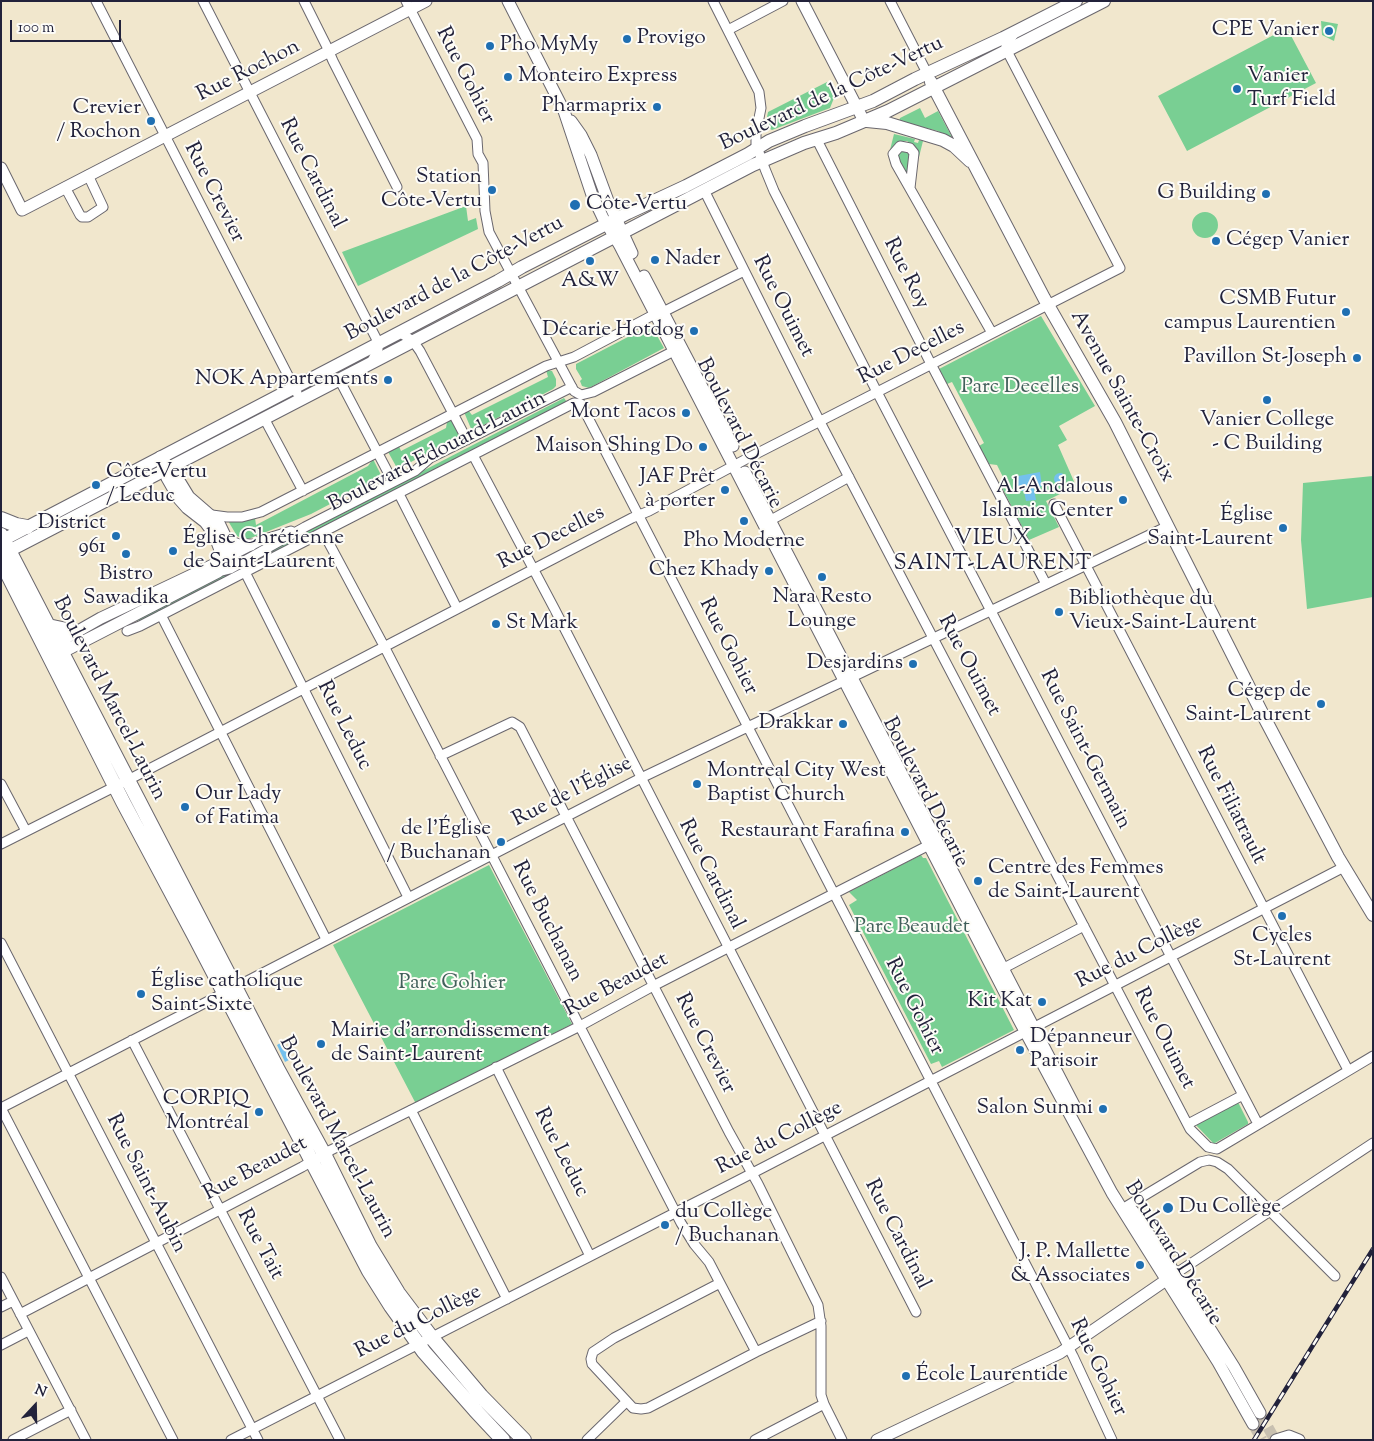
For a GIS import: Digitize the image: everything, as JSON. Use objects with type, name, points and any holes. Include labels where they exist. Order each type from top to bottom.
[{"type":"main road","name":"Boulevard de la Côte-Vertu","points":[[3,547],[28,527],[611,221],[686,186],[773,139],[857,108],[1076,1]]},
{"type":"main road","name":"Boulevard de la Côte-Vertu","points":[[3,547],[167,469],[704,190],[799,145],[817,140],[864,121],[934,88],[1104,1]]},
{"type":"main road","name":"Avenue Sainte-Croix","points":[[927,73],[1048,305],[1115,422],[1264,717],[1344,866],[1373,915]]},
{"type":"main road","name":"Avenue Sainte-Croix","points":[[864,121],[887,123],[939,138],[954,146],[974,164]]},
{"type":"main road","points":[[1,519],[28,527]]},
{"type":"main road","name":"Boulevard Marcel-Laurin","points":[[3,547],[48,626],[54,650],[128,780],[311,1162],[369,1271],[418,1344],[466,1401],[503,1440]]},
{"type":"main road","name":"Boulevard Marcel-Laurin","points":[[3,547],[54,650],[115,787],[324,1154],[362,1233],[398,1293],[432,1338],[481,1396],[524,1440]]},
{"type":"main road","points":[[48,626],[76,632]]},
{"type":"street","name":"Rue Crevier","points":[[96,1],[300,400]]},
{"type":"street","name":"Rue Cardinal","points":[[203,1],[378,342]]},
{"type":"street","points":[[304,1],[397,187]]},
{"type":"street","name":"Rue Rochon","points":[[1,168],[22,210],[329,52],[408,5],[426,1]]},
{"type":"street","name":"Boulevard Décarie","points":[[508,1],[564,112],[592,195],[611,221],[659,313],[1030,1029],[1104,1179],[1234,1367],[1260,1413]]},
{"type":"street","points":[[713,1],[759,92],[761,108],[756,133],[762,162]]},
{"type":"street","points":[[728,30],[783,1]]},
{"type":"street","points":[[802,1],[864,121]]},
{"type":"street","name":"Avenue Sainte-Croix","points":[[890,1],[927,73]]},
{"type":"street","name":"Rue Gohier","points":[[408,5],[478,142],[478,154],[483,163],[486,224],[500,255],[519,286],[572,387]]},
{"type":"street","points":[[1007,51],[1006,46],[1015,32]]},
{"type":"street","name":"Rue Decelles","points":[[1,844],[1120,268],[1007,51]]},
{"type":"street","name":"Rue Roy","points":[[817,140],[1046,584]]},
{"type":"street","name":"Rue Saint-Germain","points":[[762,162],[774,191],[877,392],[1258,1124]]},
{"type":"street","points":[[65,187],[80,215],[88,217],[103,207],[88,175]]},
{"type":"street","points":[[910,188],[992,333]]},
{"type":"street","name":"Rue Ouimet","points":[[704,190],[820,422],[1188,1124],[1206,1145],[1214,1149],[1258,1124]]},
{"type":"street","name":"Boulevard Edouard-Laurin","points":[[212,515],[227,517],[255,514],[453,413],[558,361],[574,357],[744,271]]},
{"type":"street","name":"Boulevard Décarie","points":[[659,313],[674,351],[737,464],[771,520],[848,678]]},
{"type":"street","points":[[399,332],[413,341],[420,351],[466,440]]},
{"type":"street","points":[[371,363],[378,350],[378,342]]},
{"type":"street","name":"Boulevard Edouard-Laurin","points":[[54,650],[217,568],[230,569],[305,527],[415,471],[430,458],[572,387],[576,393],[581,395],[593,392],[674,351]]},
{"type":"street","points":[[339,379],[393,482]]},
{"type":"street","name":"Boulevard Edouard-Laurin","points":[[127,631],[162,615],[574,403],[580,404]]},
{"type":"street","name":"Rue Gohier","points":[[580,404],[749,726],[1069,1348],[1112,1440]]},
{"type":"street","points":[[264,418],[303,491]]},
{"type":"street","name":"Rue Cardinal","points":[[473,455],[916,1312]]},
{"type":"street","points":[[160,457],[189,497],[219,523],[228,541],[229,548],[228,558],[217,568]]},
{"type":"street","points":[[167,469],[167,478],[179,499],[205,522],[214,534],[220,550],[217,568]]},
{"type":"street","points":[[771,520],[849,477]]},
{"type":"street","points":[[399,494],[458,608]]},
{"type":"street","name":"Rue Filiatrault","points":[[1054,504],[1348,1070]]},
{"type":"street","name":"Rue de l'Église","points":[[1,1108],[640,778],[1168,526]]},
{"type":"street","name":"Boulevard Edouard-Laurin","points":[[228,558],[262,540],[305,527]]},
{"type":"street","name":"Rue Buchanan","points":[[323,532],[384,646],[689,1237],[709,1262],[756,1352]]},
{"type":"street","points":[[228,541],[239,545],[251,545]]},
{"type":"street","name":"Rue Leduc","points":[[245,572],[408,897]]},
{"type":"street","points":[[162,615],[326,939]]},
{"type":"street","name":"Boulevard Edouard-Laurin","points":[[54,650],[76,632],[103,624]]},
{"type":"street","name":"Rue Crevier","points":[[440,756],[512,722],[520,727],[752,1173],[818,1305],[821,1321],[821,1391],[824,1404],[842,1440]]},
{"type":"street","points":[[1,784],[26,831]]},
{"type":"street","name":"Boulevard Décarie","points":[[934,843],[1004,968],[1030,1029]]},
{"type":"street","name":"Rue Beaudet","points":[[20,1314],[324,1154],[580,1026],[934,843]]},
{"type":"street","name":"Rue du Collège","points":[[231,1440],[1264,909],[1344,866]]},
{"type":"street","points":[[1004,968],[1084,926]]},
{"type":"street","name":"Rue Saint-Aubin","points":[[1,943],[258,1440]]},
{"type":"street","name":"Rue Tait","points":[[132,1040],[340,1440]]},
{"type":"street","points":[[1258,1124],[1373,1056]]},
{"type":"street","name":"Rue Leduc","points":[[496,1068],[590,1256]]},
{"type":"street","points":[[1188,1124],[1243,1095]]},
{"type":"street","points":[[1,1108],[90,1277],[172,1440]]},
{"type":"street","points":[[411,1110],[507,1299]]},
{"type":"street","points":[[876,1440],[1069,1348],[1171,1277],[1373,1143]]},
{"type":"street","points":[[1125,1207],[1200,1162],[1213,1160],[1225,1166],[1335,1276]]},
{"type":"street","points":[[1,1277],[86,1440]]},
{"type":"street","name":"Boulevard Décarie","points":[[1171,1277],[1253,1424]]},
{"type":"street","points":[[720,1283],[614,1338],[593,1352],[592,1364],[626,1402],[637,1409],[648,1408],[756,1352],[821,1321]]},
{"type":"street","points":[[1,1307],[13,1301]]},
{"type":"street","points":[[1,1345],[28,1330]]},
{"type":"street","points":[[587,1440],[626,1402]]},
{"type":"street","points":[[755,1440],[824,1404]]},
{"type":"street","points":[[13,1440],[71,1410]]},
{"type":"street","points":[[1279,1438],[1291,1436],[1299,1440]]},
{"type":"green space","points":[[1321,21],[1338,24],[1334,41],[1322,35]]},
{"type":"green space","name":"Vanier Turf Field","points":[[1287,28],[1316,83],[1187,151],[1158,96]]},
{"type":"green space","points":[[827,82],[834,98],[830,108],[772,130],[765,126],[768,112]]},
{"type":"green space","points":[[920,108],[925,118],[938,111],[954,141],[938,131],[899,121],[900,118]]},
{"type":"green space","points":[[894,134],[915,139],[914,142],[918,143],[919,140],[923,141],[919,157],[916,147],[907,141],[897,142],[890,150]]},
{"type":"green space","points":[[904,151],[910,155],[908,178],[899,159],[899,153]]},
{"type":"green space","points":[[466,206],[468,221],[476,218],[478,229],[358,286],[342,252]]},
{"type":"green space","points":[[1205,212],[1214,216],[1218,225],[1214,234],[1205,238],[1196,234],[1192,225],[1196,216]]},
{"type":"green space","name":"Parc Decelles","points":[[1041,316],[1095,406],[1059,426],[1067,440],[1058,445],[1076,486],[1046,501],[1059,527],[1029,540],[999,482],[1004,479],[997,465],[989,464],[979,446],[984,443],[952,382],[947,384],[939,369]]},
{"type":"green space","points":[[651,325],[664,348],[589,388],[582,386],[580,381],[582,379],[576,369],[576,364]]},
{"type":"green space","points":[[546,370],[552,371],[556,379],[556,386],[553,389],[472,431],[464,412],[468,410],[472,415],[548,377]]},
{"type":"green space","points":[[564,398],[567,402],[141,620],[130,622]]},
{"type":"green space","points":[[451,419],[459,436],[397,468],[387,450],[398,444],[401,451],[446,428],[447,422]]},
{"type":"green space","points":[[373,459],[382,477],[311,514],[246,540],[237,536],[227,519],[255,518],[256,525],[368,466]]},
{"type":"green space","points":[[1373,476],[1373,597],[1307,609],[1301,540],[1303,483]]},
{"type":"green space","name":"Parc Beaudet","points":[[921,855],[923,858],[926,858],[1014,1030],[942,1067],[939,1061],[931,1064],[849,905],[857,900],[849,892]]},
{"type":"green space","name":"Parc Gohier","points":[[489,865],[572,1024],[415,1102],[333,945]]},
{"type":"green space","points":[[1238,1102],[1248,1124],[1215,1143],[1195,1124]]},
{"type":"water","points":[[1040,472],[1042,486],[1034,489],[1036,500],[1026,501],[1024,491],[1015,491],[1013,477]]},
{"type":"water","points":[[1062,473],[1065,474],[1065,484],[1058,485],[1055,484],[1054,477],[1055,474]]},
{"type":"water","points":[[282,1042],[291,1059],[285,1062],[277,1045]]},
{"type":"tunnel","points":[[1260,1413],[1275,1440]]},
{"type":"tunnel","points":[[1253,1424],[1262,1440]]},
{"type":"railway","points":[[1254,1440],[1373,1249]]},
{"type":"place","name":"CPE Vanier","points":[[1329,31]]},
{"type":"place","name":"Provigo","points":[[627,39]]},
{"type":"place","name":"Pho MyMy","points":[[490,46]]},
{"type":"place","name":"Monteiro Express","points":[[508,77]]},
{"type":"place","name":"Vanier Turf Field","points":[[1237,89]]},
{"type":"place","name":"Pharmaprix","points":[[657,107]]},
{"type":"place","name":"Crevier / Rochon","points":[[151,121]]},
{"type":"place","name":"Station Côte-Vertu","points":[[492,190]]},
{"type":"place","name":"G Building","points":[[1266,194]]},
{"type":"place","name":"Côte-Vertu","points":[[575,205]]},
{"type":"place","name":"Cégep Vanier","points":[[1216,241]]},
{"type":"place","name":"Nader","points":[[655,260]]},
{"type":"place","name":"A&W","points":[[590,261]]},
{"type":"place","name":"CSMB Futur campus Laurentien","points":[[1346,312]]},
{"type":"place","name":"Décarie Hotdog","points":[[694,331]]},
{"type":"place","name":"Pavillon St-Joseph","points":[[1357,358]]},
{"type":"place","name":"NOK Appartements","points":[[388,380]]},
{"type":"place","name":"Vanier College - C Building","points":[[1267,400]]},
{"type":"place","name":"Mont Tacos","points":[[686,413]]},
{"type":"place","name":"Maison Shing Do","points":[[703,447]]},
{"type":"place","name":"Côte-Vertu / Leduc","points":[[96,485]]},
{"type":"place","name":"JAF Prêt à porter","points":[[725,490]]},
{"type":"place","name":"Al-Andalous Islamic Center","points":[[1123,500]]},
{"type":"place","name":"Pho Moderne","points":[[744,521]]},
{"type":"place","name":"Église Saint-Laurent","points":[[1283,528]]},
{"type":"place","name":"District 961","points":[[116,536]]},
{"type":"place","name":"Église Chrétienne de Saint-Laurent","points":[[173,551]]},
{"type":"place","name":"Bistro Sawadika","points":[[126,554]]},
{"type":"place","name":"Chez Khady","points":[[769,571]]},
{"type":"place","name":"Nara Resto Lounge","points":[[822,577]]},
{"type":"place","name":"Bibliothèque du Vieux-Saint-Laurent","points":[[1059,612]]},
{"type":"place","name":"St Mark","points":[[496,624]]},
{"type":"place","name":"Desjardins","points":[[913,664]]},
{"type":"place","name":"Cégep de Saint-Laurent","points":[[1321,704]]},
{"type":"place","name":"Drakkar","points":[[843,724]]},
{"type":"place","name":"Montreal City West Baptist Church","points":[[697,784]]},
{"type":"place","name":"Our Lady of Fatima","points":[[185,807]]},
{"type":"place","name":"Restaurant Farafina","points":[[905,832]]},
{"type":"place","name":"de l'Église / Buchanan","points":[[501,842]]},
{"type":"place","name":"Centre des Femmes de Saint-Laurent","points":[[978,881]]},
{"type":"place","name":"Cycles St-Laurent","points":[[1282,916]]},
{"type":"place","name":"Église catholique Saint-Sixte","points":[[141,994]]},
{"type":"place","name":"Kit Kat","points":[[1042,1002]]},
{"type":"place","name":"Mairie d'arrondissement de Saint-Laurent","points":[[321,1044]]},
{"type":"place","name":"Dépanneur Parisoir","points":[[1020,1050]]},
{"type":"place","name":"Salon Sunmi","points":[[1103,1109]]},
{"type":"place","name":"CORPIQ Montréal","points":[[259,1112]]},
{"type":"place","name":"Du Collège","points":[[1168,1208]]},
{"type":"place","name":"du Collège / Buchanan","points":[[665,1225]]},
{"type":"place","name":"J. P. Mallette & Associates","points":[[1140,1265]]},
{"type":"place","name":"École Laurentide","points":[[906,1376]]},
{"type":"district","name":"VIEUX SAINT-LAURENT","points":[[993,552]]}]
